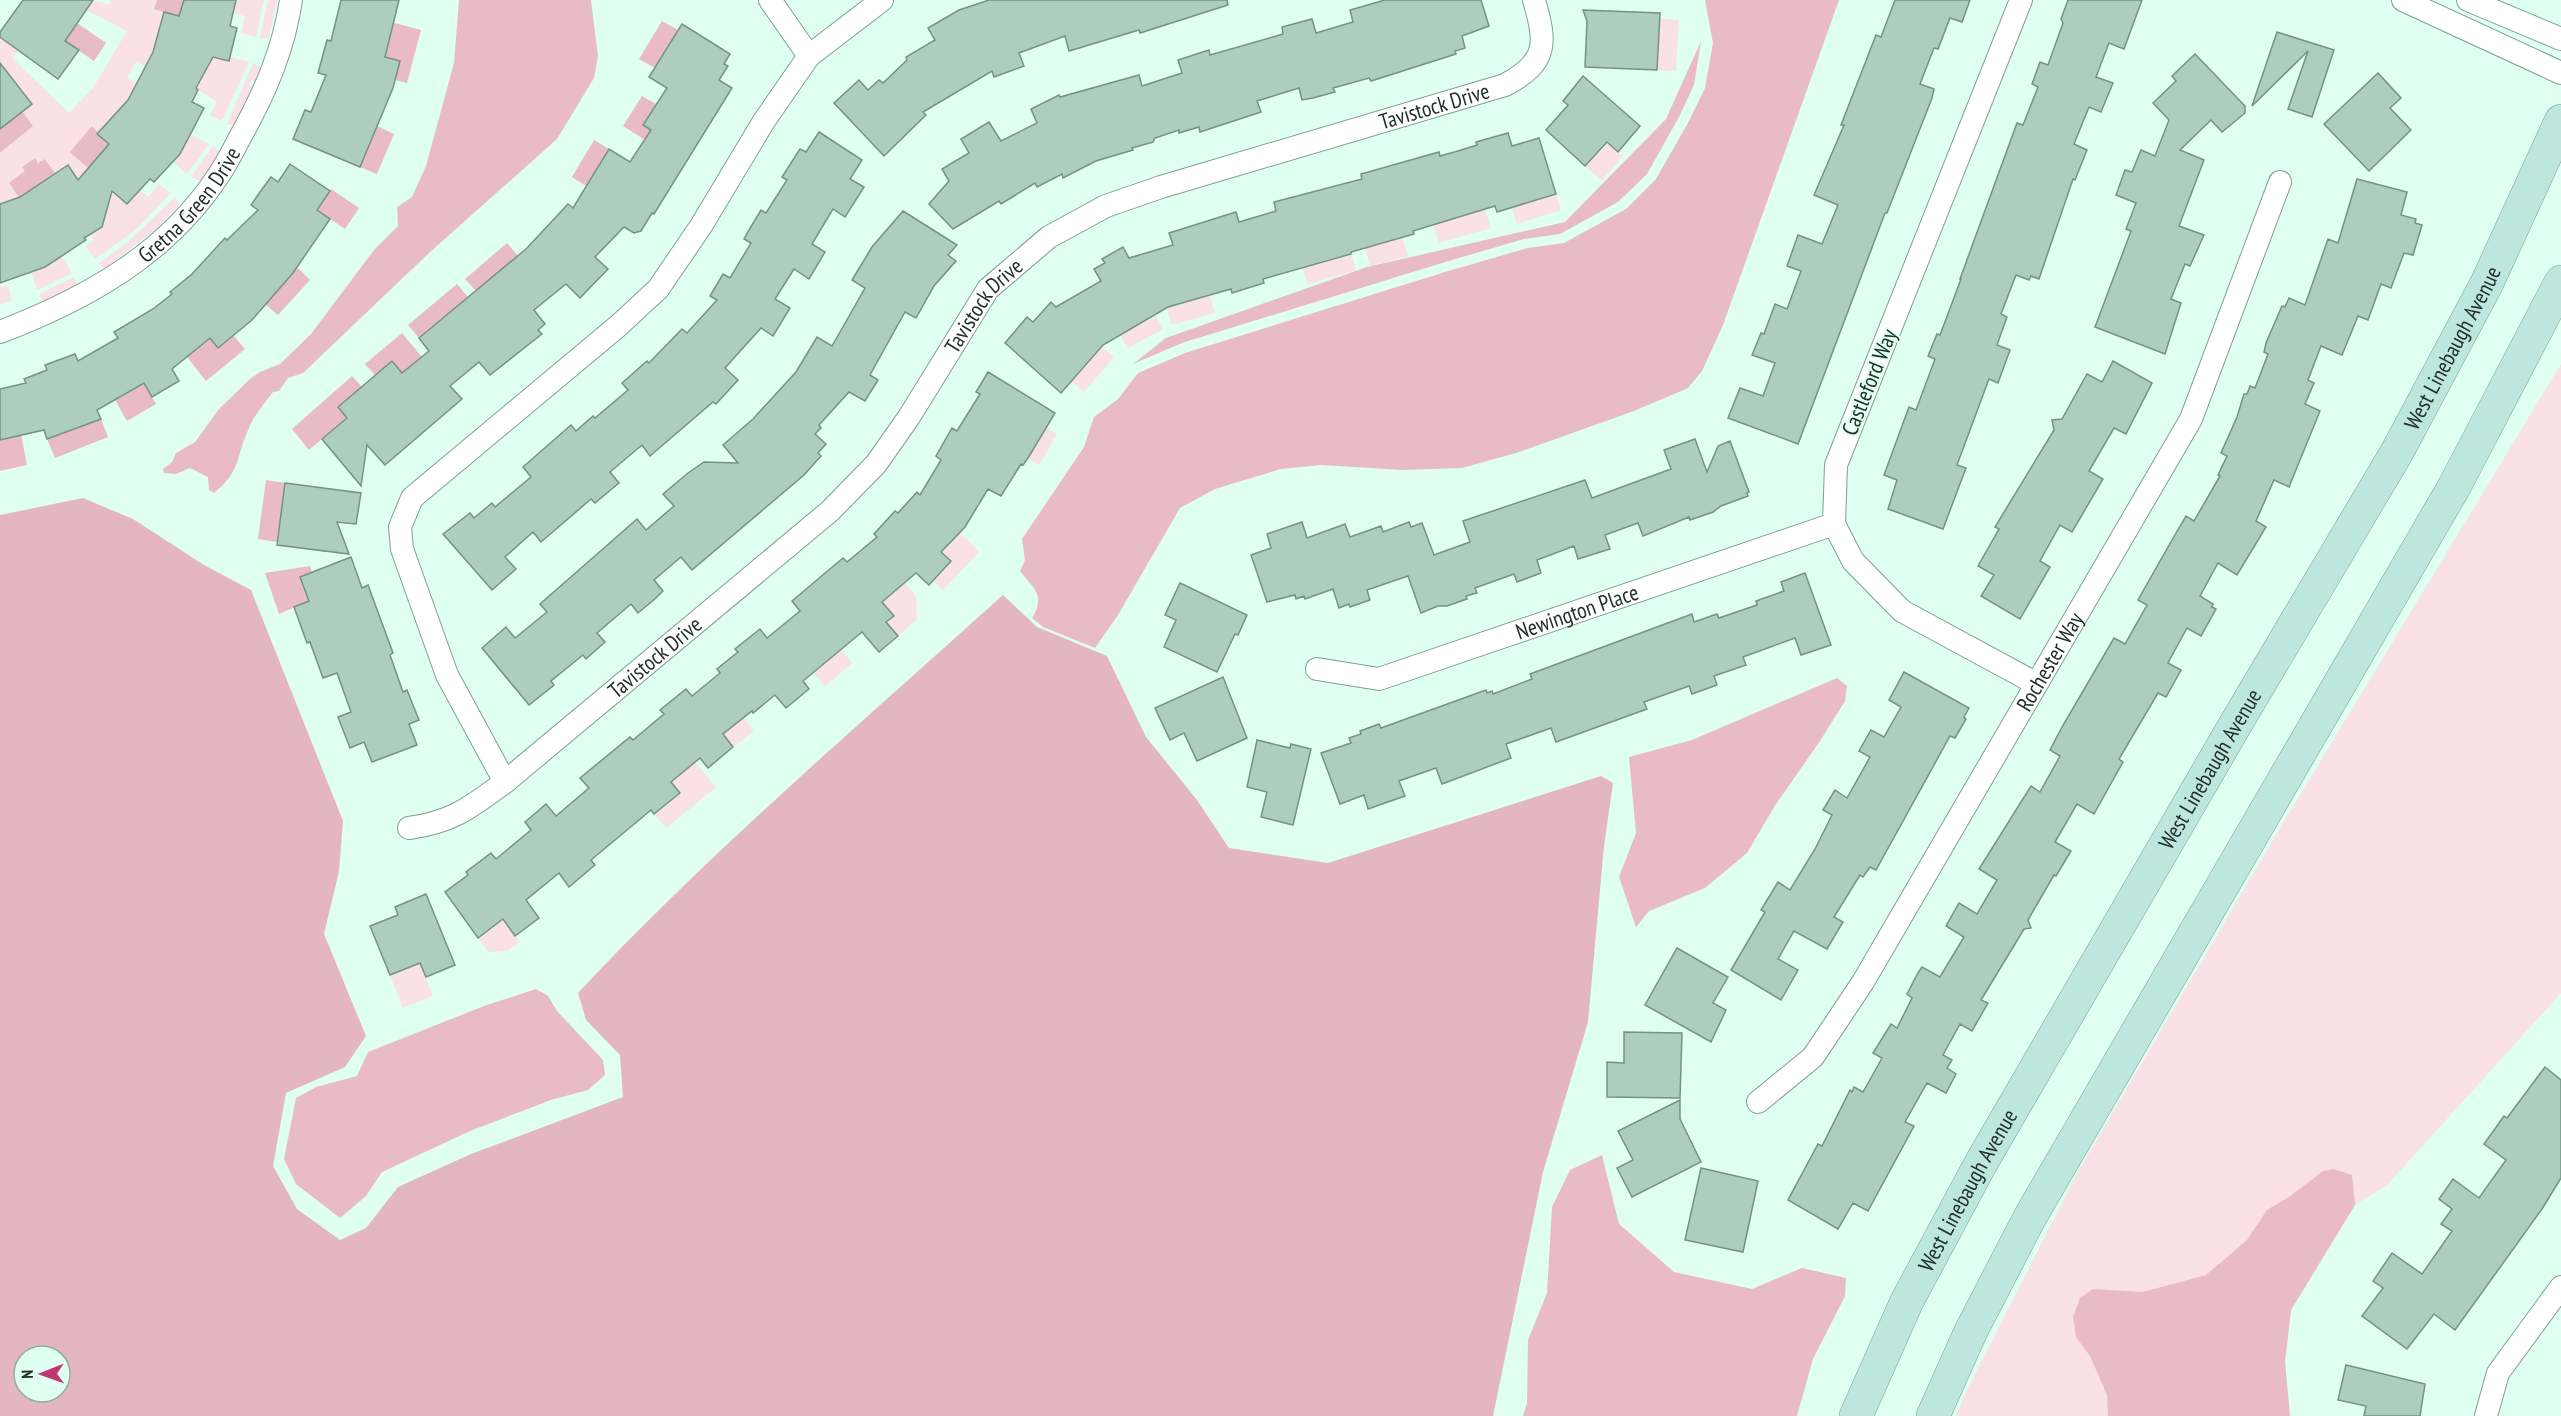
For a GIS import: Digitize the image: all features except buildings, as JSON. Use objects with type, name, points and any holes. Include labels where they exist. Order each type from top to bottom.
[{"type":"main road","name":"West Linebaugh Avenue","points":[[1856,1416],[1907,1301],[1981,1163],[2235,725],[2397,452],[2487,283],[2561,121]]},
{"type":"main road","points":[[1933,1416],[1971,1332],[2030,1217],[2454,487],[2561,282]]},
{"type":"street","name":"Gretna Green Drive","points":[[0,332],[56,310],[102,285],[135,263],[160,242],[193,208],[219,175],[269,82],[283,40],[291,0]]},
{"type":"street","points":[[770,0],[809,56]]},
{"type":"street","points":[[506,782],[447,675],[402,549],[400,527],[412,498],[618,326],[658,289],[764,121],[809,56],[882,0]]},
{"type":"street","name":"Tavistock Drive","points":[[409,828],[433,825],[462,813],[506,782],[830,511],[876,464],[909,417],[988,289],[1049,237],[1106,206],[1161,187],[1505,85],[1533,65],[1540,52],[1543,32],[1534,0]]},
{"type":"street","name":"Castleford Way","points":[[2021,0],[1836,465],[1834,524],[1853,561],[1902,611],[2035,683]]},
{"type":"street","points":[[2403,0],[2561,73]]},
{"type":"street","points":[[2469,0],[2561,39]]},
{"type":"street","name":"Rochester Way","points":[[1758,1102],[1813,1057],[1863,982],[1948,838],[2035,683],[2191,419],[2280,182]]},
{"type":"street","name":"Newington Place","points":[[1317,669],[1379,679],[1834,524]]},
{"type":"street","points":[[2486,1416],[2498,1373],[2561,1287]]},
{"type":"shaded area","points":[[45,0],[94,0],[109,5],[111,0],[157,0],[155,9],[164,12],[156,42],[228,61],[230,57],[249,62],[222,121],[210,115],[217,102],[196,88],[153,52],[145,66],[136,62],[127,78],[137,83],[126,103],[209,144],[187,174],[118,111],[99,132],[92,127],[71,152],[126,204],[140,190],[148,197],[159,184],[171,193],[133,232],[95,259],[85,246],[94,240],[87,229],[96,231],[102,227],[104,220],[69,165],[55,173],[46,159],[23,167],[26,171],[9,183],[58,258],[62,257],[72,273],[37,290],[9,201],[0,204],[0,153],[33,126],[22,111],[0,63],[0,37],[19,50],[12,58],[69,113],[93,88],[127,31],[70,2]]},
{"type":"shaded area","points":[[157,0],[184,0],[179,16],[154,9]]},
{"type":"shaded area","points":[[236,0],[264,0],[256,37],[241,33],[245,16],[233,13]]},
{"type":"shaded area","points":[[268,0],[277,0],[269,38],[260,39]]},
{"type":"shaded area","points":[[459,0],[591,0],[598,56],[594,78],[557,139],[429,253],[303,373],[288,378],[279,391],[273,392],[251,423],[234,471],[214,493],[209,490],[208,477],[190,468],[176,474],[164,473],[163,469],[172,462],[176,453],[195,442],[219,409],[250,379],[280,364],[311,334],[374,250],[398,226],[397,207],[412,197],[426,166],[454,63]]},
{"type":"shaded area","points":[[1705,0],[1839,0],[1723,325],[1702,371],[1688,388],[1634,411],[1516,453],[1462,468],[1403,470],[1321,465],[1281,469],[1215,489],[1180,508],[1118,615],[1095,648],[1043,627],[1032,618],[1038,598],[1034,588],[1020,571],[1025,560],[1022,539],[1084,447],[1094,417],[1118,399],[1138,373],[1185,353],[1445,272],[1528,248],[1564,243],[1626,209],[1656,179],[1705,88],[1713,43]]},
{"type":"shaded area","points":[[1660,19],[1679,20],[1676,71],[1657,70]]},
{"type":"shaded area","points":[[662,21],[678,30],[655,68],[639,59]]},
{"type":"shaded area","points":[[391,22],[421,30],[407,83],[395,80],[385,57],[392,31],[389,30]]},
{"type":"shaded area","points":[[77,23],[106,43],[94,61],[65,41]]},
{"type":"shaded area","points":[[1701,41],[1694,85],[1679,117],[1647,174],[1618,202],[1560,234],[1524,239],[1442,263],[1182,343],[1133,364],[1166,338],[1367,267],[1565,222],[1666,119]]},
{"type":"shaded area","points":[[253,63],[261,67],[256,81],[251,80],[249,85],[253,87],[235,126],[227,124]]},
{"type":"shaded area","points":[[642,96],[656,104],[643,125],[651,130],[645,140],[623,126]]},
{"type":"shaded area","points":[[22,111],[33,126],[0,153],[0,129]]},
{"type":"shaded area","points":[[92,126],[109,144],[88,168],[70,152]]},
{"type":"shaded area","points":[[377,126],[394,134],[377,174],[360,167]]},
{"type":"shaded area","points":[[594,140],[609,149],[586,186],[572,177]]},
{"type":"shaded area","points":[[1607,142],[1623,156],[1602,180],[1585,166]]},
{"type":"shaded area","points":[[213,146],[220,152],[200,181],[191,177]]},
{"type":"shaded area","points":[[35,158],[38,163],[45,159],[55,173],[19,198],[9,183],[25,171],[22,167]]},
{"type":"shaded area","points":[[331,189],[359,208],[345,229],[317,210]]},
{"type":"shaded area","points":[[1556,194],[1561,210],[1517,224],[1512,207]]},
{"type":"shaded area","points":[[175,197],[180,204],[157,228],[104,269],[98,264],[129,241]]},
{"type":"shaded area","points":[[1485,209],[1491,228],[1439,243],[1433,224]]},
{"type":"shaded area","points":[[1402,237],[1408,256],[1370,266],[1365,248]]},
{"type":"shaded area","points":[[507,243],[518,256],[476,291],[465,279]]},
{"type":"shaded area","points":[[1351,254],[1356,270],[1307,284],[1303,268]]},
{"type":"shaded area","points":[[298,268],[310,280],[278,315],[265,304]]},
{"type":"shaded area","points":[[74,277],[77,285],[43,302],[39,294]]},
{"type":"shaded area","points":[[457,284],[468,297],[419,338],[408,325]]},
{"type":"shaded area","points":[[8,285],[12,300],[0,304],[0,287]]},
{"type":"shaded area","points":[[1210,296],[1215,313],[1172,325],[1167,308]]},
{"type":"shaded area","points":[[1156,316],[1163,329],[1128,348],[1120,335]]},
{"type":"shaded area","points":[[402,333],[422,357],[402,373],[392,361],[375,375],[365,364]]},
{"type":"shaded area","points":[[234,336],[245,349],[206,381],[187,357],[210,338],[218,348]]},
{"type":"shaded area","points":[[1101,346],[1114,357],[1084,392],[1071,381]]},
{"type":"shaded area","points":[[2561,364],[2561,993],[2387,1185],[2355,1205],[2291,1310],[2285,1362],[2290,1416],[1956,1416],[2079,1170],[2283,823]]},
{"type":"shaded area","points":[[352,376],[362,387],[347,418],[309,450],[292,429]]},
{"type":"shaded area","points":[[144,383],[156,404],[127,421],[115,400]]},
{"type":"shaded area","points":[[101,419],[108,437],[55,458],[47,439]]},
{"type":"shaded area","points":[[1046,427],[1057,434],[1039,465],[1028,458]]},
{"type":"shaded area","points":[[21,435],[27,465],[0,471],[0,440]]},
{"type":"shaded area","points":[[266,480],[285,483],[277,542],[258,539]]},
{"type":"shaded area","points":[[83,498],[133,519],[204,565],[251,590],[343,821],[339,871],[324,934],[366,1036],[345,1067],[286,1093],[273,1166],[297,1209],[340,1240],[366,1228],[398,1187],[471,1154],[623,1097],[620,1055],[586,1020],[578,993],[680,889],[733,839],[1003,595],[1037,627],[1107,656],[1146,737],[1197,800],[1229,848],[1328,863],[1601,776],[1613,783],[1604,846],[1588,1022],[1543,1172],[1493,1416],[0,1416],[0,515]]},
{"type":"shaded area","points":[[959,532],[979,552],[943,590],[933,581],[951,561],[941,552]]},
{"type":"shaded area","points":[[310,566],[312,572],[301,577],[309,601],[279,614],[265,573]]},
{"type":"shaded area","points":[[905,583],[916,596],[917,619],[898,636],[887,622],[894,616],[882,602]]},
{"type":"shaded area","points":[[841,649],[852,663],[825,686],[813,672]]},
{"type":"shaded area","points":[[1837,678],[1847,686],[1845,701],[1776,804],[1747,853],[1705,888],[1649,911],[1636,927],[1619,877],[1636,833],[1629,757],[1692,740]]},
{"type":"shaded area","points":[[744,718],[754,731],[733,747],[723,734]]},
{"type":"shaded area","points":[[695,762],[716,787],[666,828],[654,814],[680,793],[671,782]]},
{"type":"shaded area","points":[[503,919],[520,942],[507,951],[488,952],[478,938]]},
{"type":"shaded area","points":[[420,963],[433,996],[403,1008],[390,975]]},
{"type":"shaded area","points":[[536,989],[548,996],[557,1011],[603,1060],[605,1075],[588,1090],[551,1100],[470,1131],[382,1172],[366,1196],[340,1218],[296,1184],[284,1159],[296,1098],[316,1087],[357,1076],[368,1052],[484,1006]]},
{"type":"shaded area","points":[[1602,1155],[1619,1224],[1674,1272],[1752,1289],[1802,1268],[1846,1278],[1845,1296],[1813,1359],[1797,1416],[1523,1416],[1527,1403],[1528,1340],[1547,1293],[1552,1207],[1570,1170]]},
{"type":"shaded area","points":[[2334,1169],[2352,1175],[2355,1205],[2291,1310],[2285,1362],[2290,1416],[2108,1416],[2107,1395],[2090,1356],[2076,1337],[2073,1317],[2080,1298],[2093,1289],[2143,1292],[2206,1275],[2247,1240],[2267,1210],[2289,1197],[2323,1171]]}]
